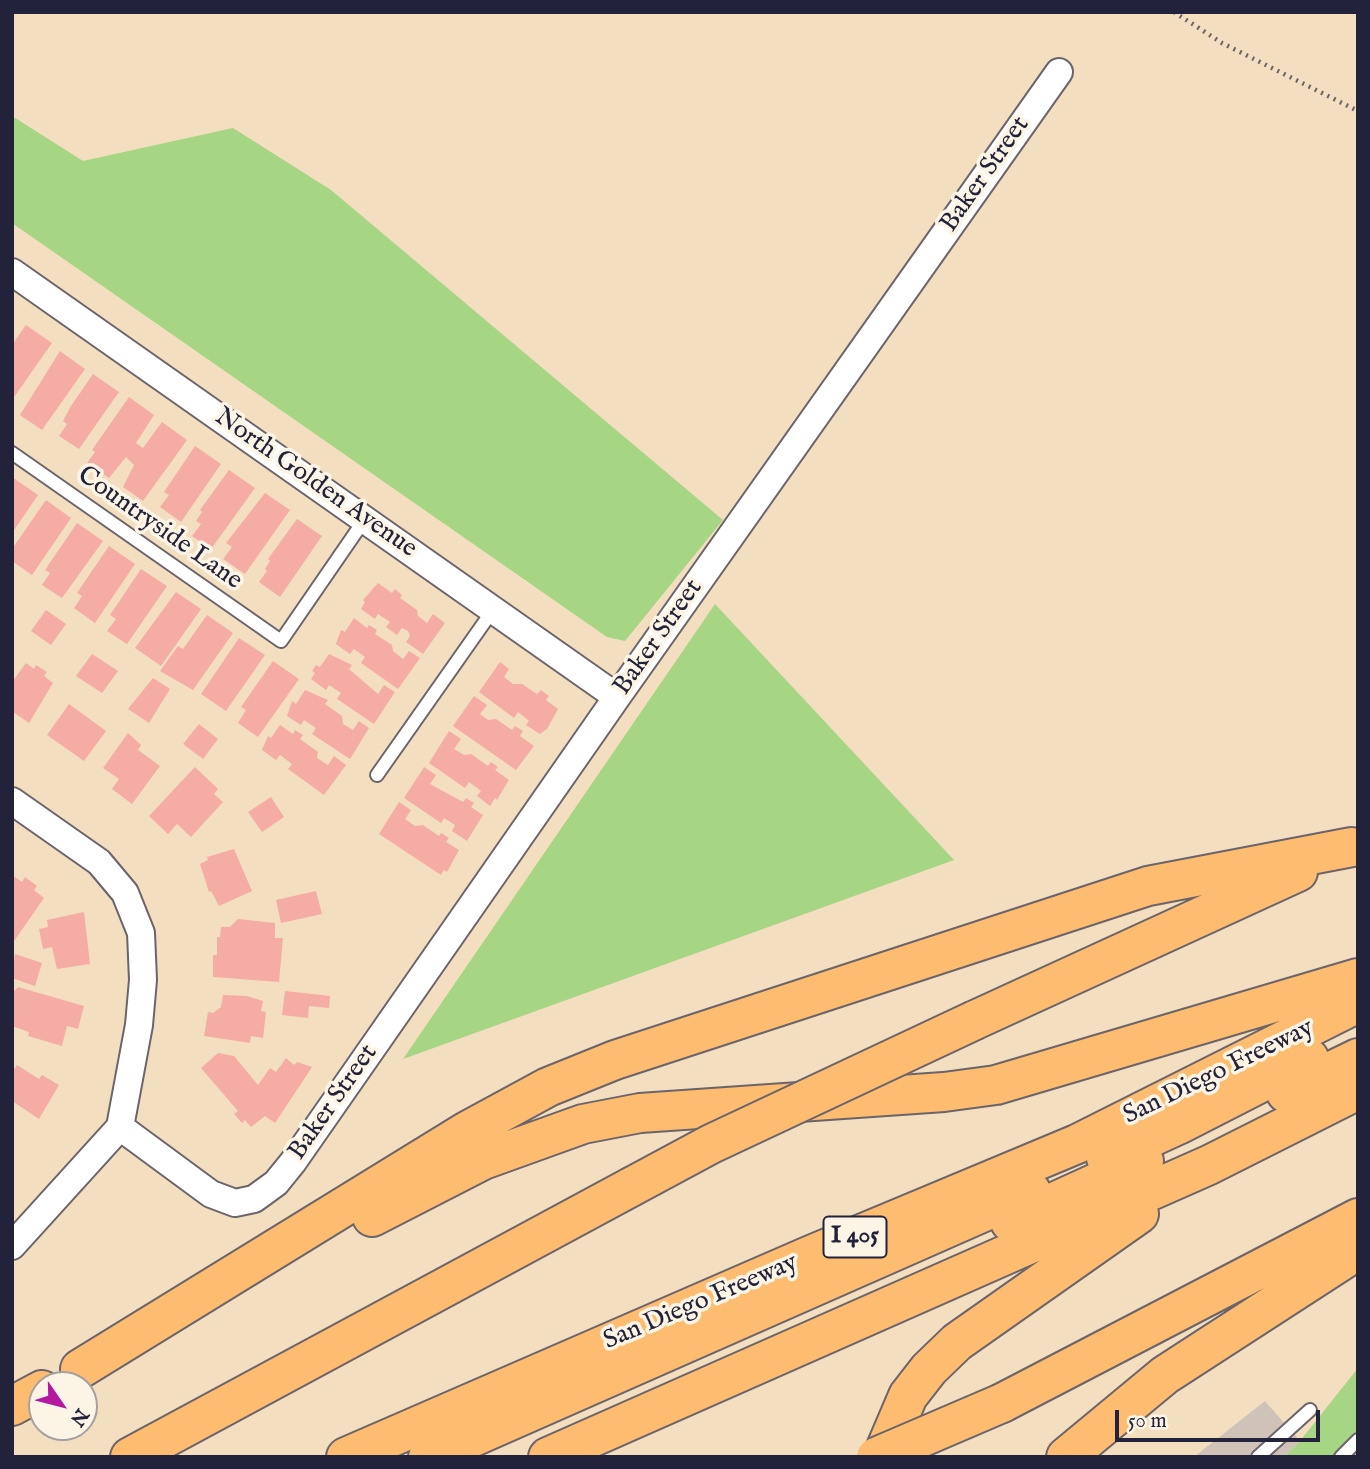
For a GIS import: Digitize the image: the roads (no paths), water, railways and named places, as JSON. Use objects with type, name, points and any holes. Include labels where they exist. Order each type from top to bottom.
[{"type":"highway","points":[[130,1457],[711,1144],[1355,846]]},
{"type":"highway","points":[[75,1371],[467,1131],[548,1087],[592,1069],[1148,886],[1355,846]]},
{"type":"highway","points":[[77,1371],[482,1160],[583,1124],[640,1114],[944,1092],[996,1085],[1358,978]]},
{"type":"highway","name":"San Diego Freeway","points":[[346,1457],[811,1255],[1077,1144],[1358,1003]]},
{"type":"highway","points":[[428,1457],[1178,1125],[1358,1033]]},
{"type":"highway","points":[[473,1457],[1021,1217],[1358,1058]]},
{"type":"highway","points":[[548,1457],[1209,1165],[1358,1090]]},
{"type":"highway","points":[[879,1457],[908,1396],[929,1369],[957,1342],[1209,1165]]},
{"type":"highway","points":[[879,1457],[1002,1402],[1358,1219]]},
{"type":"highway","points":[[1066,1457],[1165,1375],[1358,1250]]},
{"type":"highway","points":[[12,1406],[28,1397]]},
{"type":"street","name":"Baker Street","points":[[120,1127],[211,1194],[235,1203],[254,1199],[276,1183],[293,1163],[617,697],[1059,72]]},
{"type":"street","name":"North Golden Avenue","points":[[12,272],[617,697]]},
{"type":"street","points":[[12,800],[99,862],[125,893],[141,933],[143,979],[139,1025],[120,1127],[12,1246]]},
{"type":"lane","name":"Countryside Lane","points":[[12,453],[281,641],[365,520]]},
{"type":"lane","points":[[377,775],[493,610]]},
{"type":"lane","points":[[1258,1457],[1310,1410]]},
{"type":"lane","points":[[1341,1457],[1358,1440]]}]
